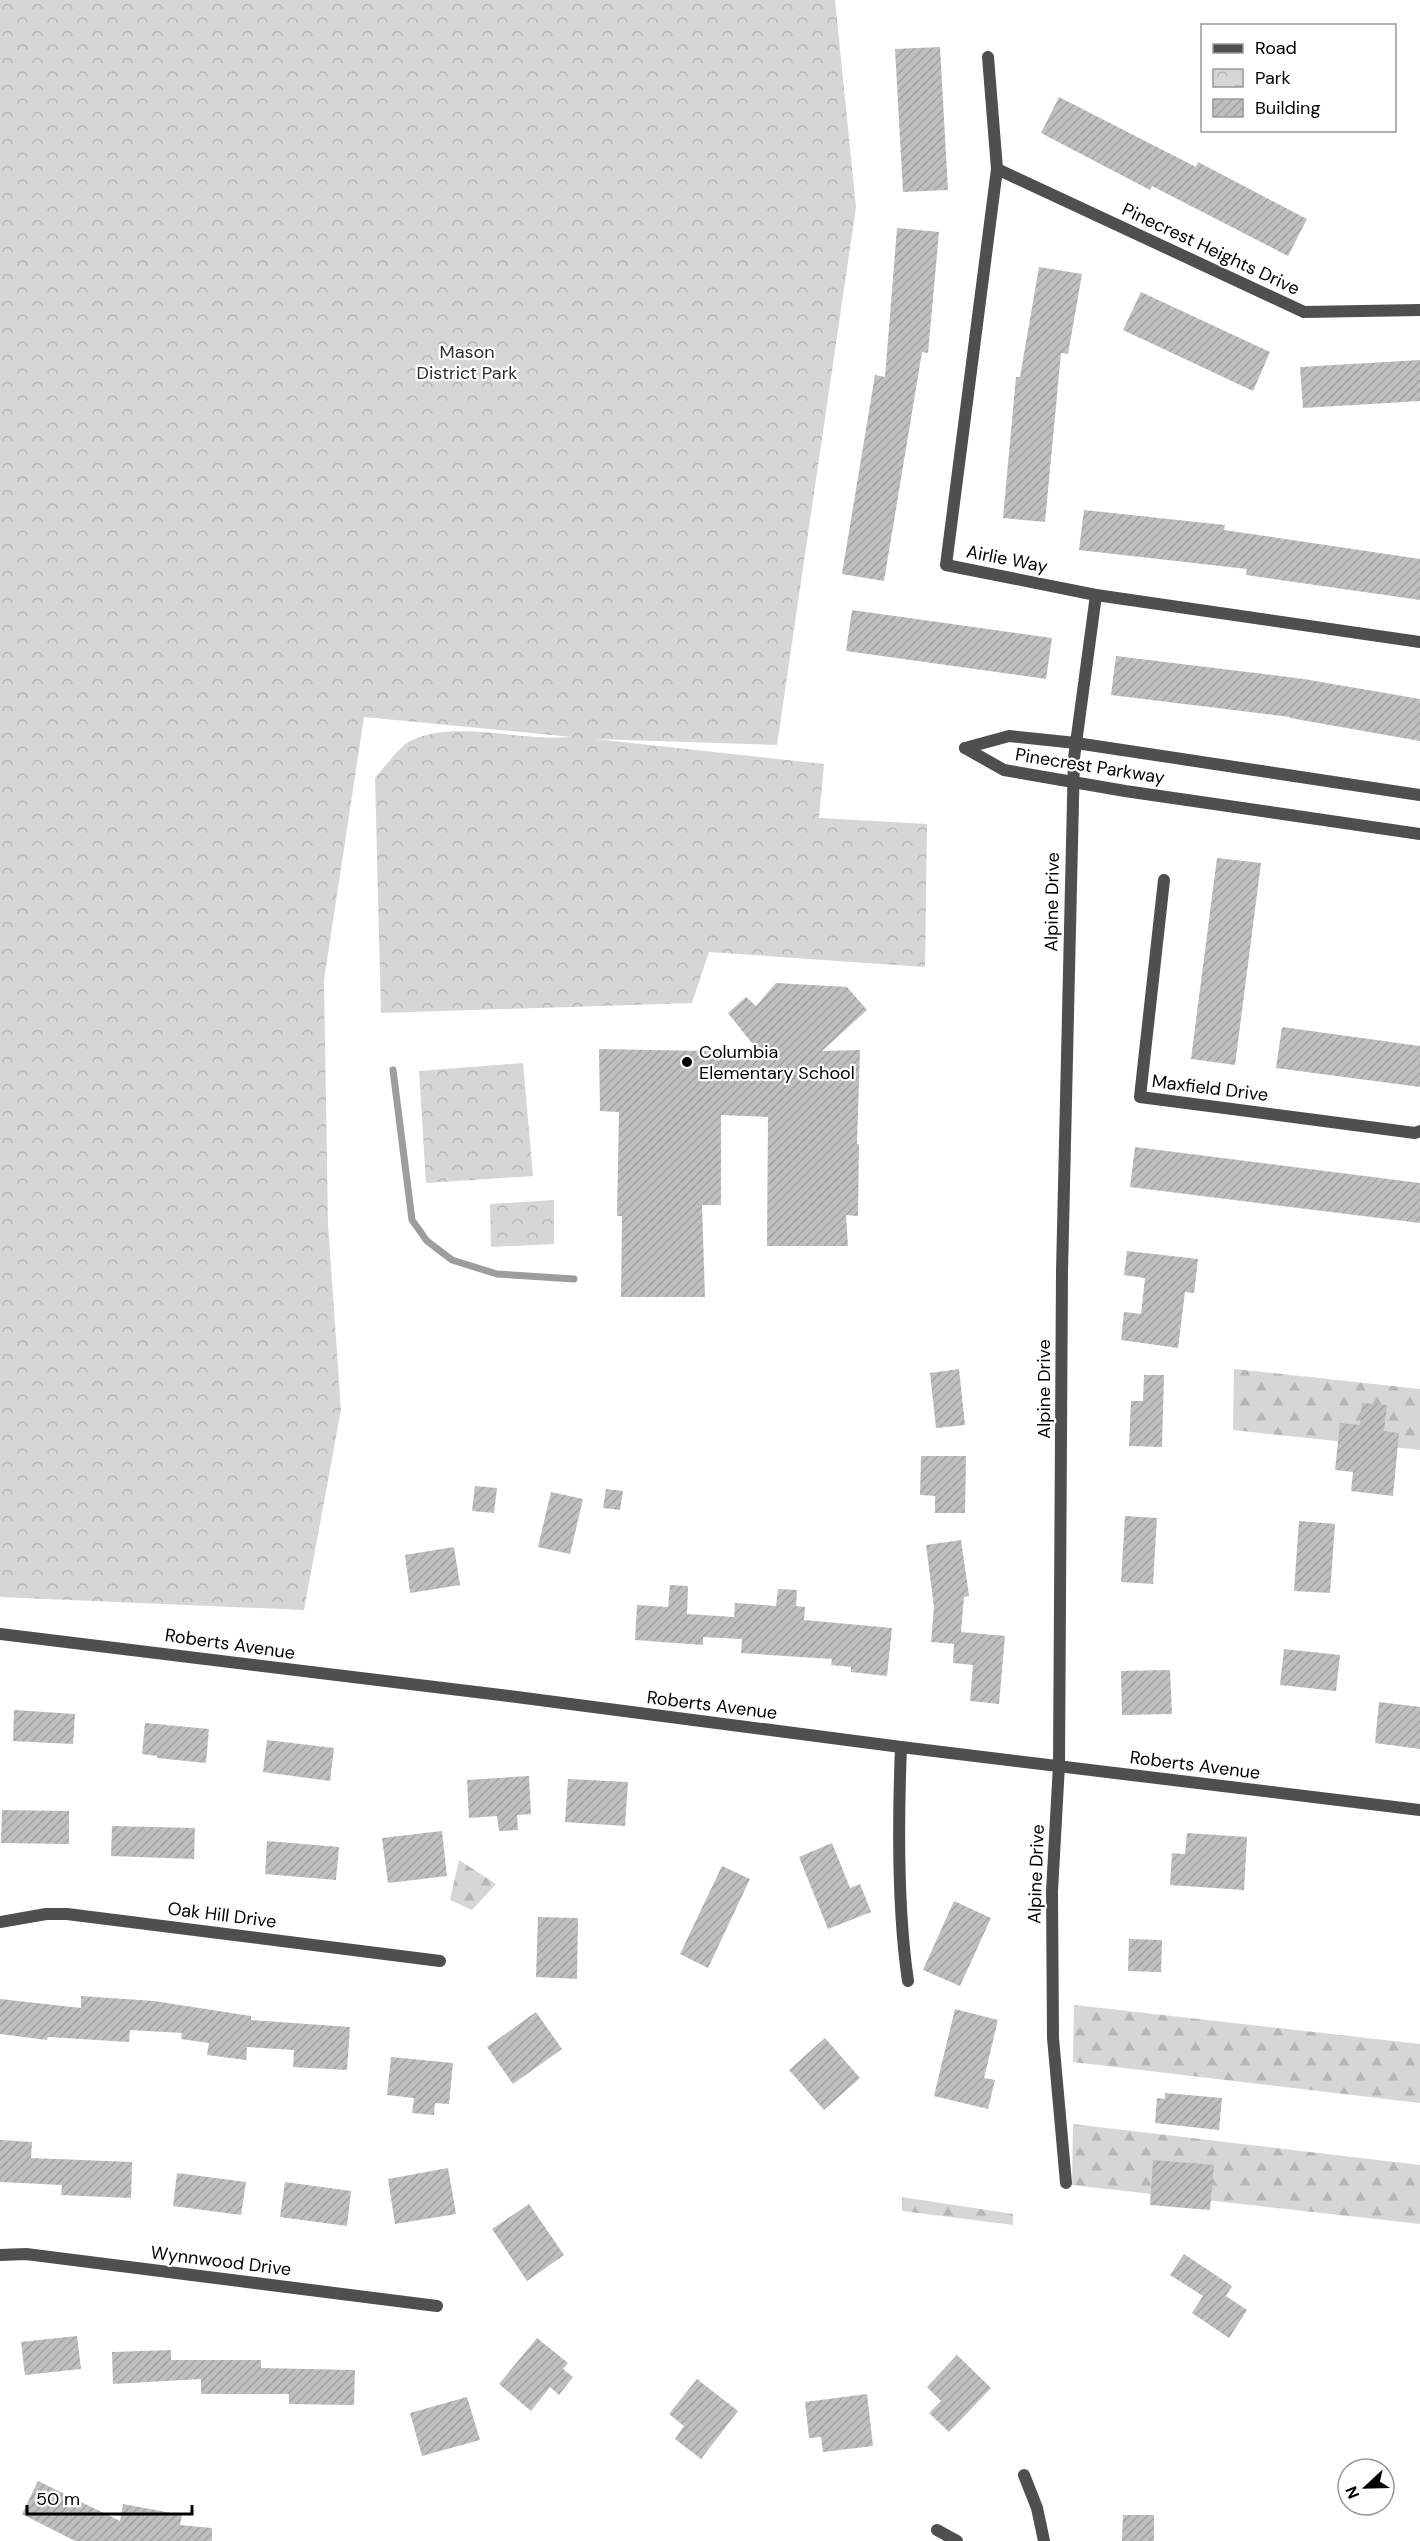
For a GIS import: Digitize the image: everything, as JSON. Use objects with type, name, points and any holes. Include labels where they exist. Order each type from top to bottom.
[{"type":"street","points":[[988,57],[997,169]]},
{"type":"street","name":"Pinecrest Heights Drive","points":[[997,169],[1304,312],[1420,310]]},
{"type":"street","name":"Airlie Way","points":[[997,169],[946,565],[1096,595],[1420,642]]},
{"type":"street","name":"Alpine Drive","points":[[1066,2183],[1053,2038],[1052,1891],[1059,1765],[1062,1316],[1074,782],[1076,743],[1096,595]]},
{"type":"street","name":"Pinecrest Parkway","points":[[1420,795],[1076,743],[1009,736],[965,748],[1004,770],[1420,834]]},
{"type":"street","name":"Maxfield Drive","points":[[1164,880],[1140,1096],[1415,1133],[1420,1131]]},
{"type":"street","name":"Roberts Avenue","points":[[0,1634],[509,1696],[901,1748],[1059,1765],[1420,1810]]},
{"type":"street","points":[[901,1748],[899,1792],[903,1949],[908,1981]]},
{"type":"street","name":"Oak Hill Drive","points":[[0,1922],[46,1914],[67,1914],[440,1961]]},
{"type":"street","name":"Wynnwood Drive","points":[[0,2255],[26,2254],[437,2306]]},
{"type":"street","points":[[1024,2475],[1037,2508],[1044,2541]]},
{"type":"street","points":[[937,2530],[957,2541]]},
{"type":"green space","name":"Mason District Park","points":[[0,0],[835,0],[856,207],[777,745],[595,739],[824,764],[819,818],[927,824],[925,967],[709,952],[692,1003],[381,1013],[375,778],[406,744],[428,735],[468,731],[532,737],[572,737],[364,717],[324,980],[328,1224],[341,1410],[304,1610],[0,1597]]},
{"type":"green space","points":[[523,1063],[533,1176],[426,1183],[419,1071]]},
{"type":"green space","points":[[554,1200],[554,1244],[491,1247],[490,1204]]},
{"type":"green space","points":[[1234,1369],[1420,1389],[1420,1450],[1233,1430]]},
{"type":"green space","points":[[459,1860],[496,1884],[472,1910],[450,1900]]},
{"type":"green space","points":[[1074,2005],[1420,2044],[1420,2103],[1073,2062]]},
{"type":"green space","points":[[1073,2124],[1420,2165],[1420,2224],[1072,2185]]},
{"type":"green space","points":[[902,2197],[1013,2214],[1013,2225],[902,2211]]},
{"type":"building","points":[[940,47],[948,190],[903,192],[895,49]]},
{"type":"building","points":[[1059,97],[1196,167],[1198,162],[1307,219],[1288,256],[1152,186],[1150,190],[1041,133]]},
{"type":"building","points":[[897,228],[939,232],[928,353],[922,352],[884,581],[842,574],[875,375],[885,377]]},
{"type":"building","points":[[1039,267],[1082,274],[1068,354],[1061,353],[1045,522],[1003,518],[1016,377],[1020,377]]},
{"type":"building","points":[[1141,292],[1270,352],[1253,391],[1123,330]]},
{"type":"building","points":[[1420,360],[1420,401],[1303,408],[1300,367]]},
{"type":"building","points":[[1084,510],[1225,525],[1224,530],[1420,559],[1420,600],[1246,575],[1247,569],[1079,550]]},
{"type":"building","points":[[852,610],[1052,638],[1046,679],[846,651]]},
{"type":"building","points":[[1116,656],[1304,679],[1420,699],[1420,741],[1290,717],[1111,695]]},
{"type":"building","points":[[1217,858],[1261,863],[1235,1065],[1191,1059]]},
{"type":"building","points":[[776,983],[847,987],[867,1010],[822,1051],[860,1050],[857,1144],[859,1144],[858,1216],[846,1215],[848,1246],[767,1246],[768,1117],[721,1115],[721,1205],[702,1205],[705,1297],[621,1297],[622,1216],[617,1216],[619,1112],[600,1111],[599,1049],[759,1052],[728,1013],[746,997],[756,1006]]},
{"type":"building","points":[[1282,1027],[1420,1046],[1420,1087],[1276,1068]]},
{"type":"building","points":[[1135,1147],[1420,1183],[1420,1223],[1130,1187]]},
{"type":"building","points":[[1127,1251],[1198,1259],[1194,1293],[1185,1292],[1178,1348],[1121,1340],[1124,1312],[1141,1314],[1145,1278],[1124,1275]]},
{"type":"building","points":[[959,1369],[965,1425],[936,1428],[930,1373]]},
{"type":"building","points":[[1144,1375],[1164,1375],[1162,1447],[1129,1446],[1131,1401],[1143,1401]]},
{"type":"building","points":[[1362,1403],[1387,1405],[1384,1431],[1399,1433],[1393,1496],[1351,1491],[1353,1472],[1335,1470],[1340,1423],[1360,1425]]},
{"type":"building","points":[[921,1456],[966,1456],[965,1513],[935,1513],[935,1496],[920,1495]]},
{"type":"building","points":[[475,1486],[497,1488],[494,1513],[472,1511]]},
{"type":"building","points":[[606,1489],[623,1491],[620,1510],[603,1508]]},
{"type":"building","points":[[551,1492],[583,1499],[570,1554],[538,1547]]},
{"type":"building","points":[[1125,1516],[1157,1518],[1153,1584],[1121,1582]]},
{"type":"building","points":[[1299,1521],[1335,1524],[1330,1593],[1294,1591]]},
{"type":"building","points":[[961,1540],[969,1596],[964,1597],[961,1632],[1005,1636],[999,1704],[970,1701],[973,1665],[953,1663],[954,1644],[931,1642],[934,1607],[926,1545]]},
{"type":"building","points":[[454,1547],[460,1585],[410,1593],[405,1555]]},
{"type":"building","points":[[670,1585],[688,1586],[687,1614],[734,1617],[735,1603],[776,1606],[778,1589],[797,1590],[796,1606],[805,1607],[804,1620],[892,1628],[887,1676],[851,1672],[851,1667],[831,1665],[832,1659],[741,1653],[742,1639],[703,1637],[703,1645],[635,1640],[637,1605],[668,1607]]},
{"type":"building","points":[[1284,1649],[1340,1655],[1336,1691],[1280,1685]]},
{"type":"building","points":[[1170,1670],[1172,1714],[1122,1715],[1121,1671]]},
{"type":"building","points":[[1379,1702],[1420,1707],[1420,1749],[1375,1743]]},
{"type":"building","points":[[14,1710],[75,1714],[73,1744],[13,1741]]},
{"type":"building","points":[[145,1723],[209,1729],[206,1763],[157,1758],[157,1756],[142,1754]]},
{"type":"building","points":[[267,1740],[334,1748],[330,1781],[263,1772]]},
{"type":"building","points":[[529,1776],[531,1814],[517,1815],[518,1830],[499,1831],[497,1816],[469,1818],[467,1780]]},
{"type":"building","points":[[568,1779],[628,1782],[625,1826],[565,1822]]},
{"type":"building","points":[[2,1810],[69,1811],[69,1844],[1,1843]]},
{"type":"building","points":[[112,1826],[195,1828],[194,1859],[111,1856]]},
{"type":"building","points":[[442,1831],[447,1876],[388,1883],[382,1838]]},
{"type":"building","points":[[1187,1833],[1247,1837],[1244,1890],[1170,1885],[1172,1853],[1185,1854]]},
{"type":"building","points":[[267,1841],[339,1847],[336,1880],[265,1874]]},
{"type":"building","points":[[832,1843],[850,1888],[860,1884],[871,1912],[828,1929],[799,1857]]},
{"type":"building","points":[[722,1866],[750,1879],[708,1968],[680,1954]]},
{"type":"building","points":[[954,1901],[991,1918],[960,1986],[923,1970]]},
{"type":"building","points":[[538,1917],[578,1918],[577,1979],[536,1977]]},
{"type":"building","points":[[1129,1939],[1162,1940],[1161,1972],[1128,1971]]},
{"type":"building","points":[[81,1996],[154,2001],[251,2016],[251,2020],[350,2027],[347,2070],[293,2067],[294,2050],[247,2047],[246,2060],[207,2055],[209,2043],[181,2039],[182,2033],[130,2030],[129,2042],[48,2037],[47,2040],[0,2034],[0,1999],[81,2008]]},
{"type":"building","points":[[955,2009],[998,2020],[984,2078],[995,2080],[988,2109],[934,2096]]},
{"type":"building","points":[[536,2012],[562,2049],[513,2084],[487,2047]]},
{"type":"building","points":[[825,2038],[860,2078],[824,2110],[789,2070]]},
{"type":"building","points":[[391,2057],[453,2063],[449,2104],[435,2103],[434,2115],[412,2113],[414,2098],[387,2095]]},
{"type":"building","points":[[1165,2093],[1222,2098],[1219,2130],[1155,2123],[1157,2098],[1165,2099]]},
{"type":"building","points":[[0,2140],[32,2142],[31,2158],[132,2162],[131,2198],[61,2195],[62,2185],[0,2182]]},
{"type":"building","points":[[1153,2160],[1214,2165],[1210,2210],[1150,2205]]},
{"type":"building","points":[[448,2168],[456,2214],[395,2224],[388,2179]]},
{"type":"building","points":[[177,2173],[246,2182],[241,2215],[173,2206]]},
{"type":"building","points":[[285,2182],[351,2191],[347,2226],[280,2217]]},
{"type":"building","points":[[529,2204],[564,2255],[527,2281],[492,2229]]},
{"type":"building","points":[[1184,2254],[1232,2286],[1226,2296],[1247,2310],[1229,2338],[1192,2313],[1203,2296],[1170,2275]]},
{"type":"building","points":[[77,2336],[81,2369],[25,2375],[21,2342]]},
{"type":"building","points":[[537,2338],[568,2363],[563,2369],[573,2377],[559,2395],[550,2387],[531,2411],[499,2384]]},
{"type":"building","points":[[171,2350],[171,2360],[261,2360],[261,2368],[355,2370],[354,2405],[289,2404],[289,2394],[201,2394],[201,2379],[113,2384],[112,2352]]},
{"type":"building","points":[[957,2355],[991,2388],[949,2432],[929,2413],[941,2401],[927,2387]]},
{"type":"building","points":[[697,2379],[738,2411],[701,2459],[675,2439],[684,2426],[669,2414]]},
{"type":"building","points":[[867,2394],[873,2446],[823,2452],[821,2437],[809,2438],[805,2402]]},
{"type":"building","points":[[467,2397],[480,2440],[422,2456],[410,2413]]},
{"type":"building","points":[[38,2481],[120,2521],[123,2504],[182,2515],[180,2525],[212,2528],[212,2541],[75,2541],[22,2514]]},
{"type":"building","points":[[1123,2515],[1154,2515],[1154,2541],[1122,2541]]},
{"type":"waterway","points":[[393,1070],[412,1220],[427,1241],[452,1260],[497,1274],[574,1279]]},
{"type":"place","name":"Columbia Elementary School","points":[[687,1062]]}]
